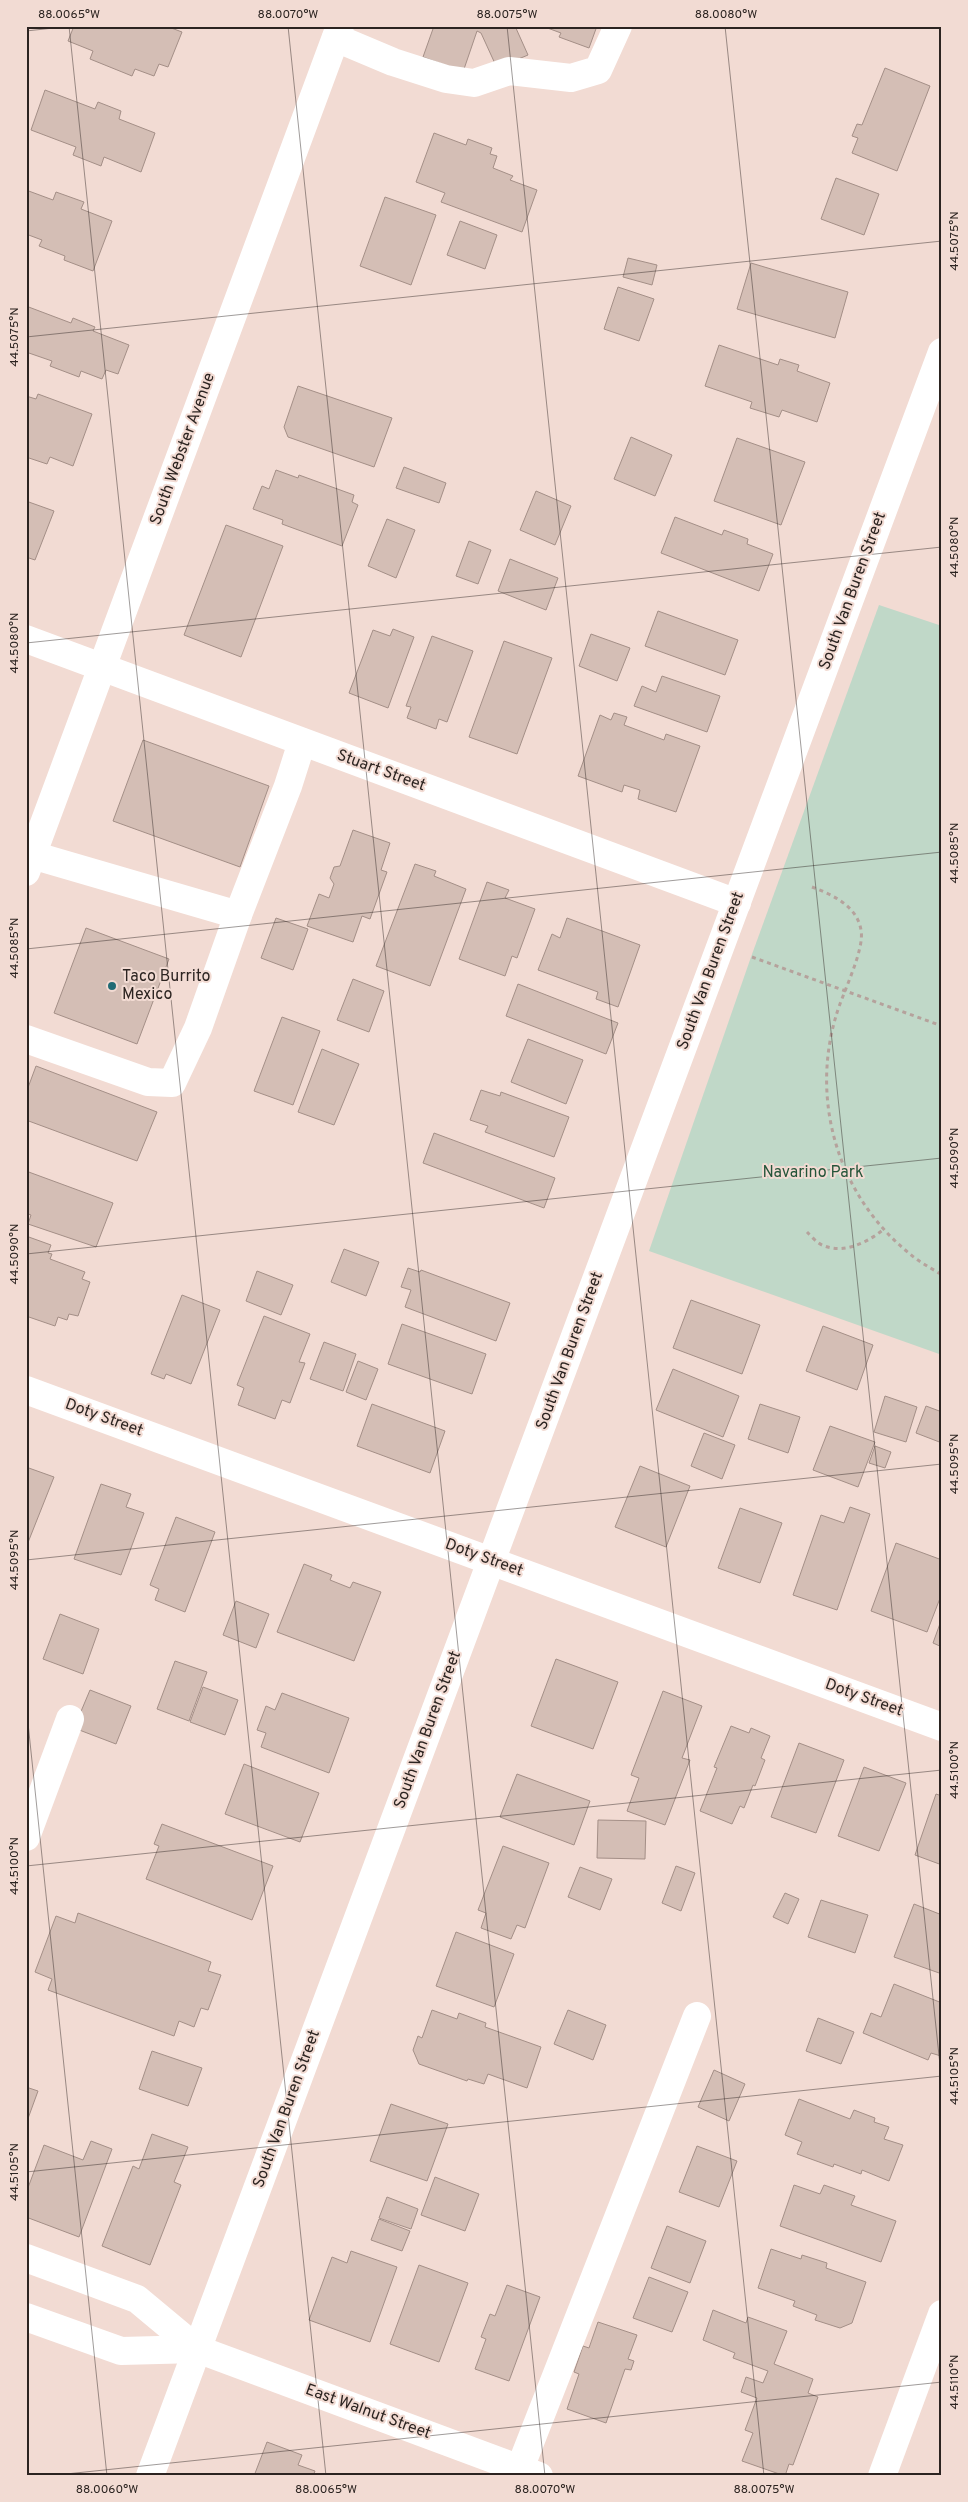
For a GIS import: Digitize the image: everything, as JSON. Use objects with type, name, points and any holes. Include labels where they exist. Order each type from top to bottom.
[{"type":"street","points":[[338,32],[393,62],[446,79],[474,83],[509,71],[571,78],[598,70],[618,26]]},
{"type":"street","name":"South Webster Avenue","points":[[29,864],[338,32]]},
{"type":"street","name":"South Van Buren Street","points":[[150,2476],[942,352]]},
{"type":"street","name":"Stuart Street","points":[[26,640],[737,903]]},
{"type":"street","points":[[26,1039],[148,1082],[172,1083],[198,1028],[238,915],[288,786],[302,742]]},
{"type":"street","points":[[29,864],[238,915]]},
{"type":"street","name":"Doty Street","points":[[26,1390],[942,1727]]},
{"type":"street","points":[[26,1837],[70,1718]]},
{"type":"street","points":[[525,2473],[697,2016]]},
{"type":"street","name":"East Walnut Street","points":[[26,2258],[137,2299],[197,2349],[525,2473]]},
{"type":"street","points":[[882,2476],[942,2314]]},
{"type":"street","name":"East Walnut Street","points":[[26,2316],[121,2350],[197,2349]]},
{"type":"path","points":[[812,887],[842,901],[856,916],[861,929],[862,942],[830,1035],[826,1063],[829,1122],[836,1147],[848,1177],[884,1229],[910,1255],[942,1275]]},
{"type":"path","points":[[751,957],[942,1026]]},
{"type":"path","points":[[807,1232],[822,1245],[846,1248],[869,1241],[884,1229]]},
{"type":"green space","name":"Navarino Park","points":[[879,605],[942,626],[942,1355],[649,1251],[751,957]]},
{"type":"building","points":[[74,26],[166,26],[182,32],[168,67],[159,64],[154,76],[135,69],[132,76],[90,59],[93,51],[68,41]]},
{"type":"building","points":[[434,26],[515,26],[528,55],[497,68],[481,33],[477,31],[463,72],[423,57]]},
{"type":"building","points":[[542,26],[597,26],[589,48],[559,37],[561,33]]},
{"type":"building","points":[[885,68],[930,86],[897,171],[852,153],[858,138],[852,136],[857,124],[862,125]]},
{"type":"building","points":[[45,90],[95,109],[98,102],[121,111],[119,119],[155,133],[141,172],[104,157],[101,166],[73,155],[76,147],[31,130]]},
{"type":"building","points":[[434,133],[466,145],[468,139],[492,148],[490,154],[497,156],[493,168],[513,176],[510,180],[537,190],[522,232],[441,202],[445,193],[416,182]]},
{"type":"building","points":[[836,178],[879,194],[864,235],[821,219]]},
{"type":"building","points":[[26,190],[53,200],[56,192],[84,202],[81,209],[112,221],[93,271],[64,260],[65,256],[39,246],[42,240],[26,234]]},
{"type":"building","points":[[385,197],[436,215],[411,285],[360,266]]},
{"type":"building","points":[[460,221],[497,235],[485,269],[447,255]]},
{"type":"building","points":[[628,258],[657,265],[652,285],[623,277]]},
{"type":"building","points":[[751,263],[848,292],[835,338],[737,309]]},
{"type":"building","points":[[618,287],[654,299],[639,341],[604,329]]},
{"type":"building","points":[[26,306],[71,323],[73,318],[95,327],[93,331],[129,345],[118,374],[106,370],[102,379],[81,371],[79,377],[50,366],[52,361],[26,352]]},
{"type":"building","points":[[719,345],[778,365],[780,359],[799,365],[797,371],[830,383],[817,422],[782,410],[779,417],[750,408],[752,402],[705,386]]},
{"type":"building","points":[[298,386],[392,418],[374,467],[288,437],[284,427]]},
{"type":"building","points":[[38,394],[92,414],[73,466],[50,457],[47,464],[26,457],[26,396],[36,399]]},
{"type":"building","points":[[631,437],[672,455],[655,496],[614,479]]},
{"type":"building","points":[[737,438],[805,462],[781,525],[714,501]]},
{"type":"building","points":[[404,467],[446,483],[439,503],[396,488]]},
{"type":"building","points":[[276,470],[298,478],[299,475],[354,495],[352,502],[358,505],[342,546],[282,524],[283,520],[253,509],[262,486],[269,489]]},
{"type":"building","points":[[536,491],[571,506],[555,545],[520,530]]},
{"type":"building","points":[[26,501],[54,511],[35,560],[26,557]]},
{"type":"building","points":[[675,517],[722,535],[724,530],[748,539],[747,544],[773,554],[759,591],[661,553]]},
{"type":"building","points":[[387,519],[415,530],[396,578],[368,566]]},
{"type":"building","points":[[226,525],[283,546],[241,657],[184,635]]},
{"type":"building","points":[[469,541],[491,550],[478,584],[456,576]]},
{"type":"building","points":[[510,559],[558,578],[546,610],[498,591]]},
{"type":"building","points":[[658,611],[738,640],[725,675],[645,646]]},
{"type":"building","points":[[393,629],[414,637],[388,708],[349,693],[373,630],[390,636]]},
{"type":"building","points":[[591,634],[630,648],[617,681],[579,666]]},
{"type":"building","points":[[432,636],[473,651],[447,722],[439,719],[436,729],[407,718],[411,707],[406,706]]},
{"type":"building","points":[[504,641],[552,658],[517,754],[469,737]]},
{"type":"building","points":[[662,676],[720,696],[707,732],[634,706],[642,686],[656,692]]},
{"type":"building","points":[[614,713],[627,717],[624,725],[664,740],[666,734],[700,746],[676,812],[638,799],[640,790],[624,785],[622,792],[578,776],[600,715],[611,720]]},
{"type":"building","points":[[143,740],[269,786],[240,867],[113,821]]},
{"type":"building","points":[[353,830],[390,843],[381,870],[387,872],[370,919],[362,916],[353,942],[307,926],[319,894],[329,898],[334,884],[330,878],[334,867],[340,866]]},
{"type":"building","points":[[415,864],[436,871],[434,876],[466,889],[430,986],[376,966]]},
{"type":"building","points":[[487,882],[509,890],[505,898],[535,909],[517,958],[512,956],[505,976],[459,959]]},
{"type":"building","points":[[276,918],[308,929],[293,970],[261,958]]},
{"type":"building","points":[[567,918],[640,945],[618,1007],[596,999],[598,992],[538,970],[552,934],[560,938]]},
{"type":"building","name":"Taco Burrito Mexico","points":[[86,928],[169,959],[137,1044],[54,1013]]},
{"type":"building","points":[[353,979],[384,991],[369,1032],[337,1020]]},
{"type":"building","points":[[518,984],[618,1023],[606,1054],[506,1016]]},
{"type":"building","points":[[282,1017],[320,1031],[293,1105],[254,1091]]},
{"type":"building","points":[[528,1039],[583,1060],[566,1104],[511,1082]]},
{"type":"building","points":[[322,1049],[359,1064],[334,1125],[298,1112]]},
{"type":"building","points":[[36,1066],[157,1112],[137,1161],[26,1120],[26,1093]]},
{"type":"building","points":[[481,1090],[500,1096],[501,1092],[569,1117],[554,1157],[485,1132],[488,1126],[470,1120]]},
{"type":"building","points":[[434,1133],[555,1178],[544,1208],[423,1163]]},
{"type":"building","points":[[26,1171],[113,1203],[96,1247],[28,1224],[31,1215],[26,1213]]},
{"type":"building","points":[[26,1236],[51,1245],[48,1253],[52,1254],[50,1259],[85,1272],[82,1279],[90,1282],[78,1316],[69,1314],[67,1320],[58,1317],[55,1326],[26,1316]]},
{"type":"building","points":[[344,1249],[379,1262],[366,1296],[331,1282]]},
{"type":"building","points":[[408,1268],[420,1272],[421,1270],[510,1303],[496,1341],[405,1307],[411,1290],[401,1287]]},
{"type":"building","points":[[257,1271],[293,1285],[281,1315],[246,1301]]},
{"type":"building","points":[[182,1295],[220,1310],[191,1384],[166,1374],[164,1379],[151,1374]]},
{"type":"building","points":[[691,1300],[760,1325],[742,1374],[673,1348]]},
{"type":"building","points":[[264,1316],[310,1334],[299,1362],[305,1363],[290,1403],[282,1400],[275,1419],[238,1405],[244,1388],[237,1385]]},
{"type":"building","points":[[402,1324],[486,1354],[472,1394],[388,1364]]},
{"type":"building","points":[[823,1326],[873,1345],[857,1390],[806,1371]]},
{"type":"building","points":[[324,1342],[356,1354],[343,1391],[310,1379]]},
{"type":"building","points":[[358,1361],[378,1369],[366,1400],[346,1392]]},
{"type":"building","points":[[673,1369],[739,1396],[723,1437],[656,1410]]},
{"type":"building","points":[[885,1396],[917,1407],[906,1442],[874,1432]]},
{"type":"building","points":[[372,1404],[445,1431],[430,1473],[357,1446]]},
{"type":"building","points":[[760,1404],[800,1417],[788,1453],[748,1439]]},
{"type":"building","points":[[926,1406],[942,1412],[942,1443],[916,1433]]},
{"type":"building","points":[[830,1426],[875,1442],[858,1487],[813,1470]]},
{"type":"building","points":[[704,1433],[735,1445],[722,1479],[691,1466]]},
{"type":"building","points":[[875,1446],[891,1452],[885,1468],[869,1463]]},
{"type":"building","points":[[640,1466],[690,1486],[666,1547],[615,1527]]},
{"type":"building","points":[[26,1467],[54,1477],[27,1545],[26,1545]]},
{"type":"building","points":[[101,1484],[131,1494],[126,1507],[144,1513],[121,1575],[74,1559]]},
{"type":"building","points":[[850,1507],[870,1514],[837,1610],[793,1595],[821,1515],[844,1523]]},
{"type":"building","points":[[740,1508],[782,1523],[760,1583],[718,1568]]},
{"type":"building","points":[[176,1517],[215,1532],[185,1612],[155,1600],[159,1589],[150,1585]]},
{"type":"building","points":[[896,1543],[942,1560],[942,1593],[927,1632],[871,1611]]},
{"type":"building","points":[[304,1564],[332,1575],[330,1580],[350,1588],[353,1582],[381,1592],[354,1661],[277,1632]]},
{"type":"building","points":[[236,1601],[269,1614],[256,1648],[223,1635]]},
{"type":"building","points":[[60,1614],[99,1629],[83,1674],[43,1659]]},
{"type":"building","points":[[942,1618],[942,1647],[933,1643]]},
{"type":"building","points":[[556,1659],[618,1682],[593,1749],[531,1726]]},
{"type":"building","points":[[175,1661],[207,1672],[189,1721],[157,1709]]},
{"type":"building","points":[[203,1687],[238,1700],[225,1735],[190,1722]]},
{"type":"building","points":[[90,1690],[131,1706],[116,1744],[74,1728]]},
{"type":"building","points":[[663,1691],[702,1706],[682,1758],[690,1760],[665,1825],[627,1811],[639,1778],[631,1775]]},
{"type":"building","points":[[282,1693],[349,1718],[329,1773],[261,1747],[266,1733],[257,1730],[266,1706],[275,1710]]},
{"type":"building","points":[[731,1726],[749,1733],[751,1728],[770,1736],[761,1758],[765,1760],[755,1786],[753,1785],[744,1808],[740,1806],[732,1824],[700,1811],[717,1768],[714,1767]]},
{"type":"building","points":[[799,1743],[844,1760],[816,1833],[771,1817]]},
{"type":"building","points":[[244,1764],[319,1793],[300,1842],[225,1814]]},
{"type":"building","points":[[864,1767],[906,1783],[879,1851],[838,1836]]},
{"type":"building","points":[[517,1774],[590,1801],[574,1845],[500,1817]]},
{"type":"building","points":[[936,1794],[942,1796],[942,1865],[915,1855]]},
{"type":"building","points":[[598,1820],[646,1821],[645,1859],[597,1858]]},
{"type":"building","points":[[162,1824],[273,1866],[252,1920],[146,1879],[159,1846],[154,1844]]},
{"type":"building","points":[[503,1846],[549,1863],[525,1928],[517,1925],[511,1939],[481,1928],[486,1913],[478,1910]]},
{"type":"building","points":[[676,1866],[695,1873],[681,1911],[662,1903]]},
{"type":"building","points":[[580,1867],[612,1879],[600,1910],[568,1897]]},
{"type":"building","points":[[785,1893],[799,1899],[788,1924],[773,1917]]},
{"type":"building","points":[[821,1900],[868,1915],[855,1953],[808,1937]]},
{"type":"building","points":[[914,1904],[942,1915],[942,1974],[894,1957]]},
{"type":"building","points":[[78,1913],[211,1962],[208,1971],[221,1975],[208,2010],[201,2008],[194,2027],[179,2021],[174,2036],[48,1990],[52,1979],[35,1972],[56,1916],[75,1923]]},
{"type":"building","points":[[456,1932],[514,1954],[494,2007],[436,1986]]},
{"type":"building","points":[[894,1984],[942,2003],[941,2056],[931,2053],[928,2060],[863,2033],[871,2013],[881,2017]]},
{"type":"building","points":[[432,2010],[457,2019],[459,2013],[486,2023],[485,2027],[541,2047],[527,2088],[488,2074],[484,2084],[468,2079],[467,2081],[419,2064],[413,2050],[418,2036],[422,2038]]},
{"type":"building","points":[[568,2010],[606,2025],[593,2060],[554,2044]]},
{"type":"building","points":[[818,2018],[854,2032],[841,2064],[806,2051]]},
{"type":"building","points":[[152,2051],[202,2068],[188,2106],[139,2089]]},
{"type":"building","points":[[714,2070],[745,2084],[729,2121],[698,2107]]},
{"type":"building","points":[[26,2087],[38,2091],[26,2124]]},
{"type":"building","points":[[799,2099],[850,2119],[854,2110],[875,2118],[874,2122],[889,2127],[884,2139],[903,2145],[889,2181],[862,2170],[861,2174],[834,2164],[833,2167],[797,2154],[802,2142],[785,2135]]},
{"type":"building","points":[[391,2104],[448,2124],[427,2181],[370,2161]]},
{"type":"building","points":[[152,2134],[188,2147],[174,2182],[181,2185],[150,2265],[102,2246],[133,2166],[139,2169]]},
{"type":"building","points":[[91,2141],[112,2149],[79,2237],[26,2217],[26,2193],[44,2145],[83,2160]]},
{"type":"building","points":[[697,2146],[737,2161],[719,2207],[679,2192]]},
{"type":"building","points":[[435,2177],[479,2194],[465,2231],[421,2215]]},
{"type":"building","points":[[794,2185],[820,2194],[824,2185],[855,2196],[851,2205],[896,2221],[881,2262],[780,2226]]},
{"type":"building","points":[[387,2197],[418,2209],[411,2229],[379,2218]]},
{"type":"building","points":[[379,2219],[410,2231],[402,2251],[371,2240]]},
{"type":"building","points":[[667,2226],[706,2241],[690,2283],[651,2268]]},
{"type":"building","points":[[771,2249],[801,2259],[802,2255],[827,2263],[826,2268],[866,2282],[852,2323],[840,2328],[815,2320],[817,2315],[793,2306],[795,2301],[758,2288]]},
{"type":"building","points":[[351,2251],[397,2267],[370,2342],[309,2320],[332,2257],[347,2263]]},
{"type":"building","points":[[419,2265],[468,2283],[439,2362],[390,2344]]},
{"type":"building","points":[[649,2277],[688,2292],[672,2332],[633,2318]]},
{"type":"building","points":[[507,2285],[540,2297],[509,2381],[475,2369],[486,2339],[481,2337],[490,2314],[495,2316]]},
{"type":"building","points":[[713,2310],[746,2323],[748,2317],[787,2331],[774,2364],[813,2379],[808,2393],[818,2397],[793,2465],[789,2464],[785,2476],[742,2461],[753,2433],[745,2430],[757,2398],[741,2392],[746,2377],[763,2383],[768,2371],[733,2358],[735,2353],[703,2340]]},
{"type":"building","points":[[598,2322],[637,2335],[628,2359],[634,2361],[631,2370],[625,2369],[606,2423],[567,2409],[579,2374],[574,2372],[583,2346],[589,2348]]},
{"type":"building","points":[[267,2442],[302,2455],[298,2465],[315,2471],[313,2476],[254,2476]]},
{"type":"place","name":"Taco Burrito Mexico","points":[[112,986]]}]
